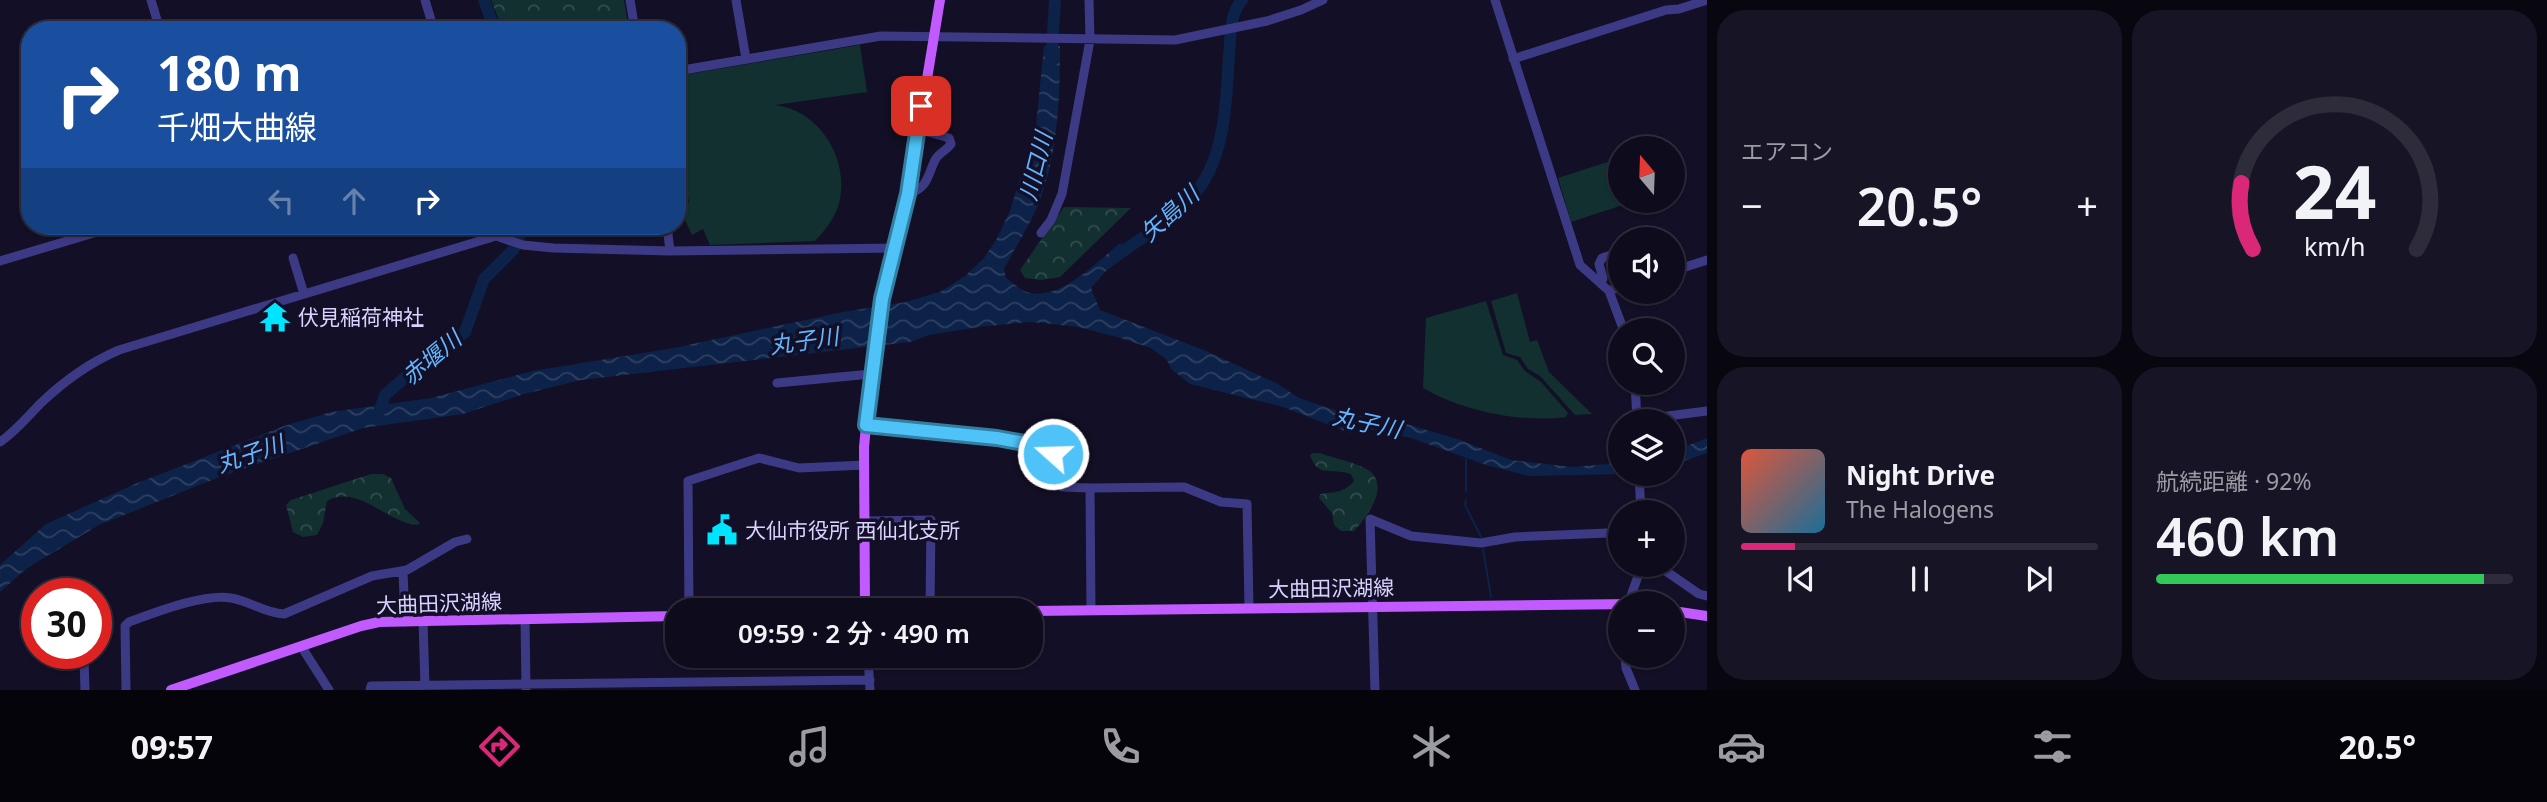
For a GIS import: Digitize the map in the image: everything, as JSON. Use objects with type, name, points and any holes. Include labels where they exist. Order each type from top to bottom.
[{"type":"main road","points":[[865,598],[866,425],[871,374],[882,299],[908,194],[940,0]]},
{"type":"main road","name":"大曲田沢湖線","points":[[1043,611],[1608,604]]},
{"type":"main road","points":[[1685,613],[1707,617]]},
{"type":"main road","name":"大曲田沢湖線","points":[[171,690],[379,622],[665,616]]},
{"type":"street","points":[[151,0],[157,21]]},
{"type":"street","points":[[425,0],[431,21]]},
{"type":"street","points":[[630,0],[634,21]]},
{"type":"street","points":[[736,0],[746,59]]},
{"type":"street","points":[[1041,233],[1051,220],[1062,194],[1086,40],[1089,0]]},
{"type":"street","points":[[686,69],[881,36],[1175,40],[1252,24],[1301,10],[1323,0]]},
{"type":"street","points":[[1495,0],[1580,265],[1605,287]]},
{"type":"street","points":[[1513,59],[1666,10],[1679,9],[1707,0]]},
{"type":"street","points":[[908,194],[923,187],[935,161],[951,144],[949,138],[917,129]]},
{"type":"street","points":[[0,261],[87,235]]},
{"type":"street","points":[[668,235],[670,251]]},
{"type":"street","points":[[0,442],[14,432],[41,403],[98,359],[120,350],[496,236],[523,245],[553,248],[670,251],[896,248]]},
{"type":"street","points":[[1608,256],[1602,258],[1599,264],[1605,287],[1618,318]]},
{"type":"street","points":[[293,258],[304,294]]},
{"type":"street","points":[[1685,267],[1707,260]]},
{"type":"street","points":[[777,383],[871,374]]},
{"type":"street","points":[[1685,414],[1707,411]]},
{"type":"street","points":[[866,425],[946,432],[1047,447],[1053,454],[1059,484],[1062,487],[1184,487],[1221,502],[1247,504],[1249,608]]},
{"type":"street","points":[[689,598],[688,481],[760,458],[799,468],[865,466]]},
{"type":"street","points":[[1090,488],[1091,610]]},
{"type":"street","points":[[1375,690],[1370,519],[1411,536],[1481,543],[1515,537],[1608,534]]},
{"type":"street","points":[[866,521],[931,520],[930,598]]},
{"type":"street","points":[[126,690],[125,625],[129,621],[173,606],[231,597],[269,613],[284,614],[373,576],[403,571],[455,542],[467,539]]},
{"type":"street","points":[[403,571],[405,622]]},
{"type":"street","points":[[1674,577],[1707,597]]},
{"type":"street","points":[[525,619],[526,687]]},
{"type":"street","points":[[423,621],[425,686]]},
{"type":"street","points":[[301,646],[329,690]]},
{"type":"street","points":[[1626,668],[1635,690]]},
{"type":"street","points":[[85,669],[85,690]]},
{"type":"street","points":[[370,690],[371,686],[870,685]]},
{"type":"green space","points":[[491,0],[624,0],[628,21],[499,21]]},
{"type":"green space","points":[[860,45],[867,92],[775,105],[791,109],[814,123],[824,134],[837,158],[841,185],[839,205],[834,217],[815,241],[710,245],[703,229],[692,235],[686,222],[686,204],[689,202],[686,192],[686,74]]},
{"type":"green space","points":[[1608,162],[1608,210],[1571,222],[1558,178]]},
{"type":"green space","points":[[1064,207],[1131,208],[1060,277],[1041,280],[1025,278],[1020,270]]},
{"type":"green space","points":[[1517,293],[1530,342],[1537,340],[1549,372],[1592,414],[1575,415],[1540,376],[1528,369],[1520,357],[1506,353],[1491,301]]},
{"type":"green space","points":[[1486,301],[1503,355],[1517,360],[1525,371],[1541,382],[1568,413],[1566,417],[1511,417],[1455,403],[1423,388],[1426,318]]},
{"type":"green space","points":[[1313,453],[1362,467],[1372,473],[1376,480],[1378,487],[1373,504],[1354,531],[1341,531],[1334,525],[1332,513],[1319,498],[1320,494],[1347,488],[1354,481],[1351,474],[1321,470],[1313,462],[1310,455]]},
{"type":"green space","points":[[371,474],[383,474],[391,478],[405,509],[420,523],[418,525],[395,518],[362,500],[339,497],[327,501],[323,523],[317,535],[303,537],[293,532],[286,505],[291,500]]},
{"type":"water","name":"丸子川","points":[[1044,46],[1060,46],[1056,130],[1049,172],[1031,219],[1004,269],[1006,278],[1017,287],[1036,294],[1062,287],[1088,270],[1120,243],[1131,252],[1106,271],[1091,288],[1100,310],[1206,351],[1276,383],[1299,398],[1349,415],[1374,416],[1407,424],[1460,440],[1511,460],[1572,467],[1608,464],[1608,474],[1529,476],[1486,465],[1411,438],[1349,424],[1347,426],[1352,434],[1283,407],[1190,384],[1151,348],[1078,327],[1028,322],[929,335],[910,342],[581,380],[524,394],[463,414],[363,428],[217,478],[99,525],[27,568],[0,592],[0,565],[46,524],[135,484],[284,426],[331,412],[431,398],[533,371],[674,348],[843,312],[906,302],[940,292],[965,276],[984,258],[996,240],[1010,211],[1036,126]]},
{"type":"water","points":[[1707,438],[1707,453],[1685,461],[1685,446]]},
{"type":"waterway","name":"赤堰川","points":[[484,0],[492,21]]},
{"type":"waterway","name":"川口川","points":[[1051,63],[1055,0]]},
{"type":"waterway","name":"矢島川","points":[[1115,257],[1186,203],[1196,193],[1211,167],[1224,120],[1233,19],[1242,0]]},
{"type":"waterway","name":"赤堰川","points":[[378,415],[385,395],[465,332],[484,279],[513,250],[520,235]]},
{"type":"waterway","points":[[1466,459],[1466,492]]},
{"type":"waterway","points":[[1466,500],[1465,505],[1481,537]]},
{"type":"waterway","points":[[1483,549],[1491,597]]},
{"type":"place","name":"伏見稲荷神社","points":[[275,317]]},
{"type":"place","name":"大仙市役所 西仙北支所","points":[[722,530]]},
{"type":"route","points":[[921,106],[908,194],[882,299],[866,425],[997,438],[1047,447],[1053,454]]}]
